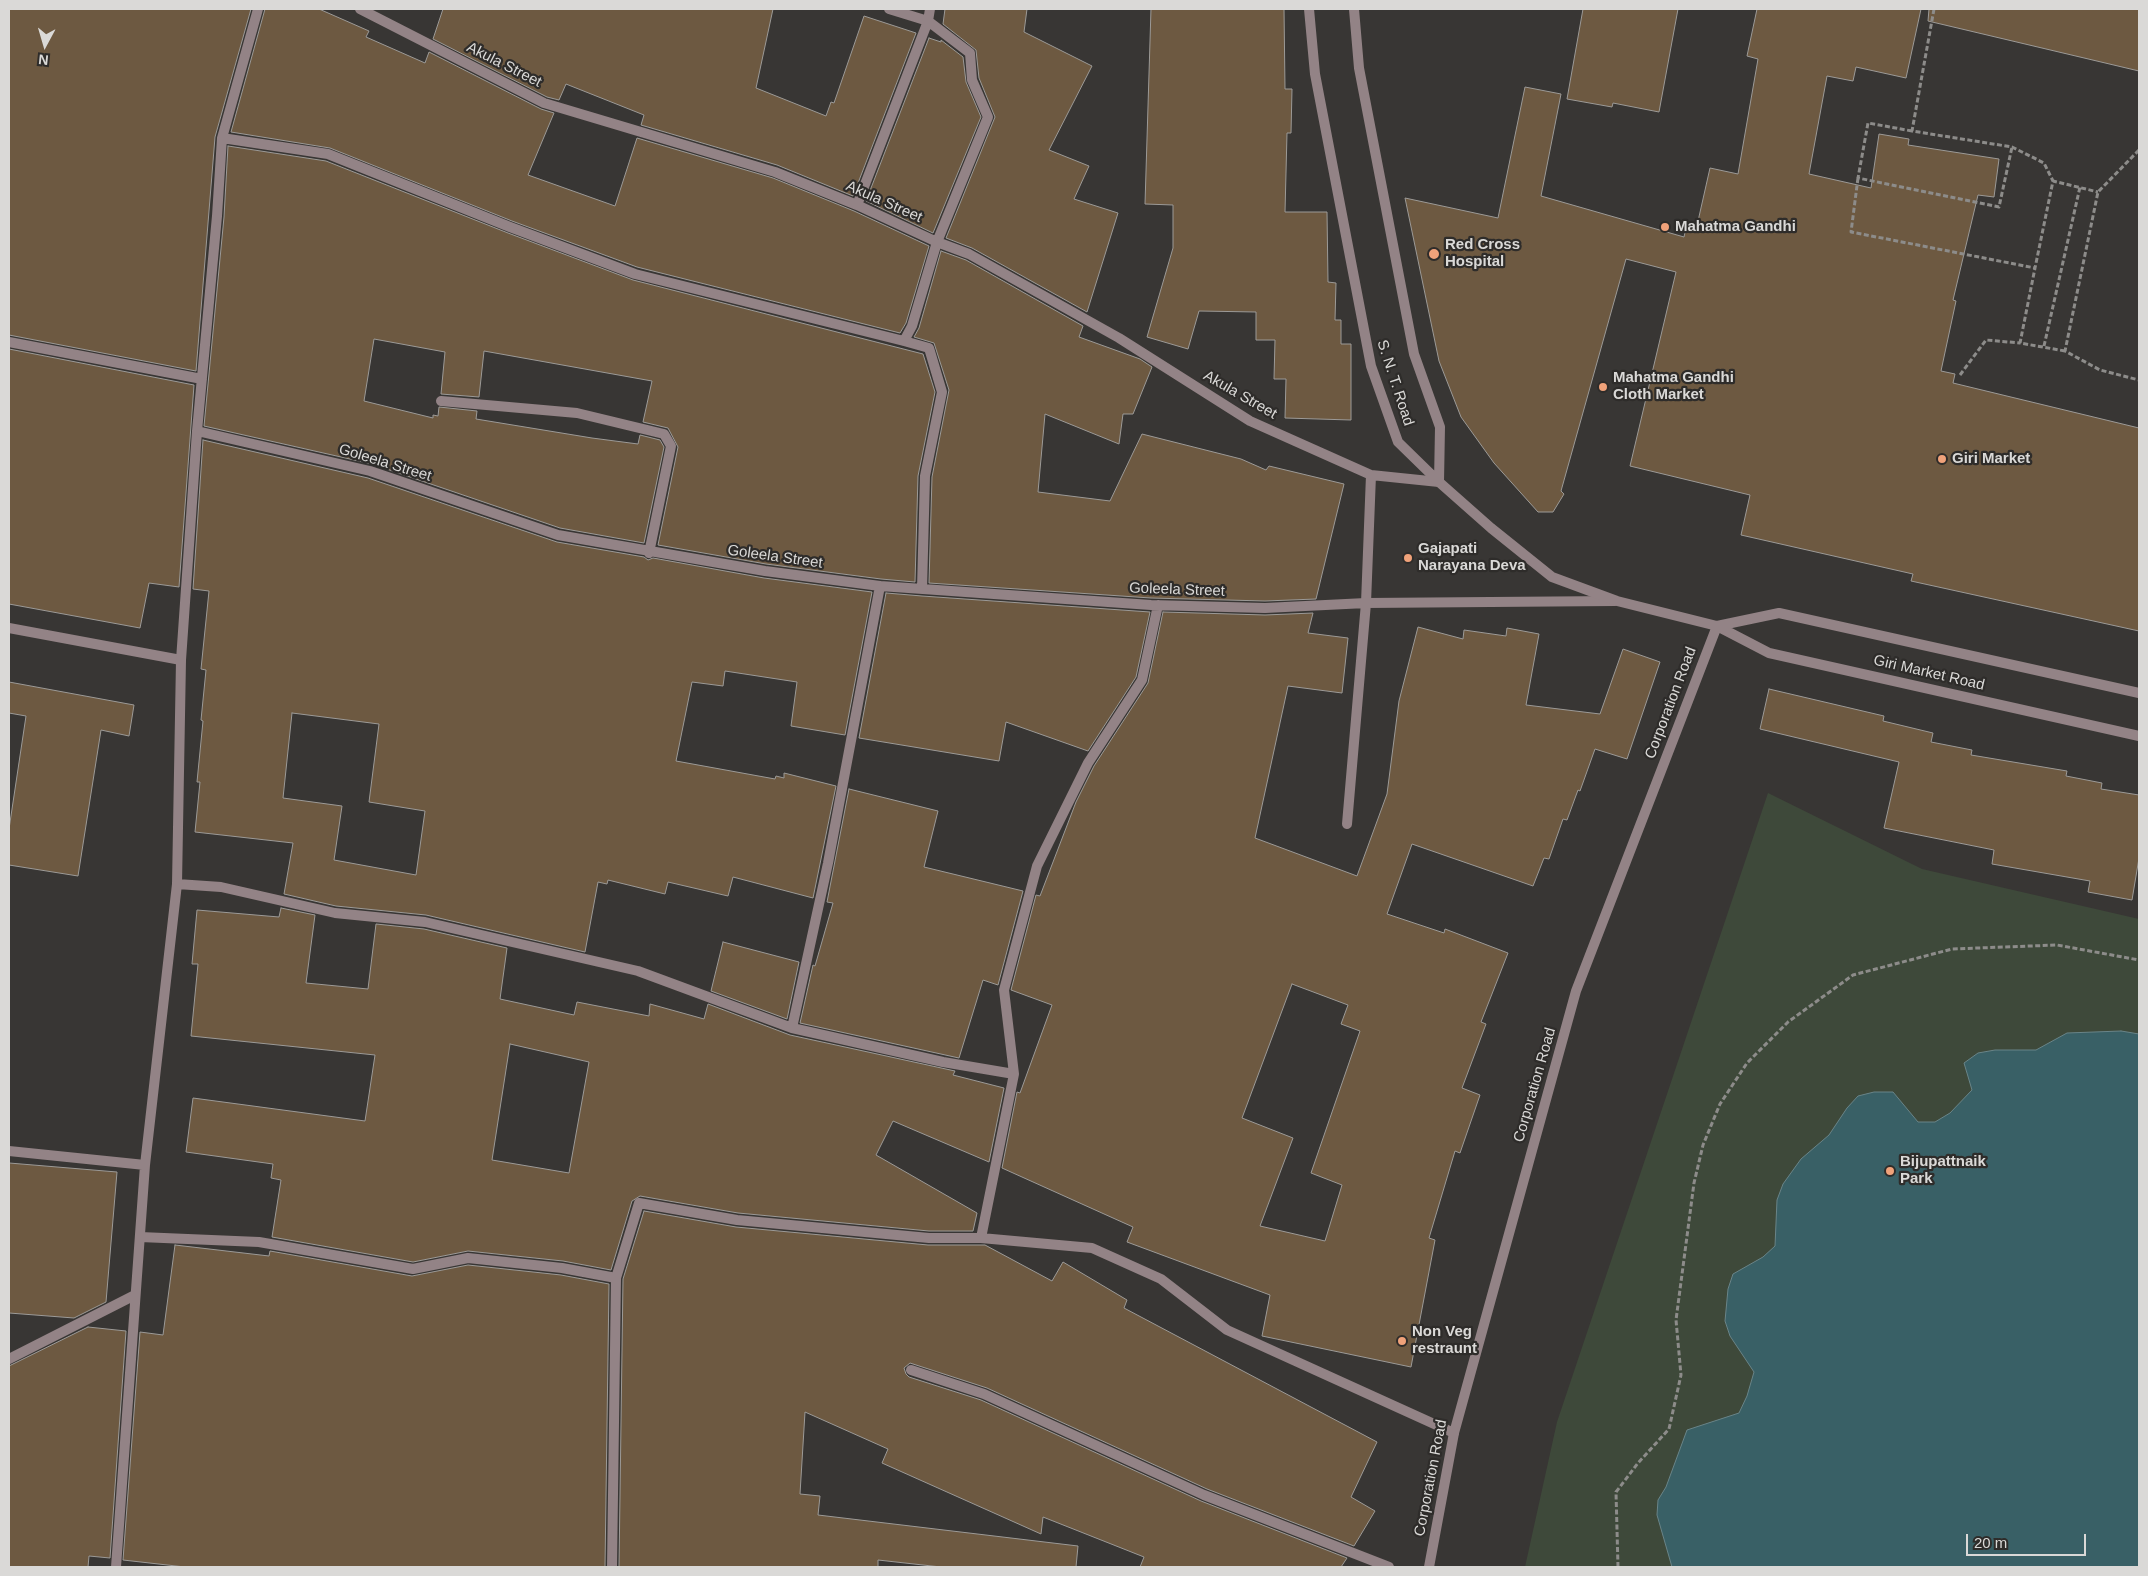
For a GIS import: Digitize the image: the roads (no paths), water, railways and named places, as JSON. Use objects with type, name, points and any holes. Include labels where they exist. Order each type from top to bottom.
[{"type":"street","points":[[116,1567],[145,1165],[177,884],[181,660],[197,430],[222,138],[258,9]]},
{"type":"street","name":"Akula Street","points":[[360,9],[374,12],[544,103],[775,172],[857,205],[937,242],[969,254],[1119,338],[1250,421],[1371,475],[1438,482]]},
{"type":"street","points":[[889,9],[928,21],[970,53],[972,80],[988,117],[937,242],[912,326],[904,341]]},
{"type":"street","points":[[857,205],[928,21],[930,9]]},
{"type":"street","name":"S. N. T. Road","points":[[1309,9],[1315,74],[1370,366],[1398,442],[1438,482]]},
{"type":"street","name":"S. N. T. Road","points":[[1354,9],[1359,68],[1414,354],[1440,428],[1438,482]]},
{"type":"street","points":[[222,138],[328,154],[510,227],[635,274],[929,348],[942,392],[925,476],[922,589]]},
{"type":"street","points":[[9,342],[202,379]]},
{"type":"street","points":[[441,401],[577,413],[664,434],[671,446],[650,553]]},
{"type":"street","name":"Goleela Street","points":[[197,430],[370,471],[558,535],[650,553],[765,572],[880,586],[1158,605],[1265,608],[1366,603],[1618,601]]},
{"type":"street","points":[[1347,824],[1366,603],[1371,475]]},
{"type":"street","name":"Giri Market Road","points":[[1438,482],[1552,577],[1618,601],[1717,626],[1769,653],[2139,736]]},
{"type":"street","points":[[792,1028],[828,863],[880,586]]},
{"type":"street","points":[[980,1238],[1014,1074],[1004,990],[1037,866],[1088,763],[1142,680],[1158,605]]},
{"type":"street","name":"Giri Market Road","points":[[1717,626],[1779,613],[2139,693]]},
{"type":"street","name":"Corporation Road","points":[[1429,1567],[1454,1432],[1576,991],[1717,626]]},
{"type":"street","points":[[9,628],[181,660]]},
{"type":"street","points":[[177,884],[221,887],[336,913],[425,922],[638,971],[792,1028],[944,1062],[1014,1074]]},
{"type":"street","points":[[9,1151],[145,1165]]},
{"type":"street","points":[[612,1567],[616,1278],[639,1202],[737,1220],[929,1238],[980,1238],[1092,1248],[1161,1279],[1227,1330],[1454,1432]]},
{"type":"street","points":[[140,1237],[259,1242],[413,1269],[468,1258],[562,1268],[616,1278]]},
{"type":"street","points":[[9,1359],[135,1295]]},
{"type":"street","points":[[911,1370],[984,1394],[1204,1496],[1389,1567]]},
{"type":"water","points":[[2121,1031],[2139,1034],[2139,1567],[1672,1567],[1657,1515],[1658,1500],[1666,1487],[1687,1430],[1739,1413],[1747,1396],[1754,1372],[1730,1336],[1725,1321],[1728,1289],[1733,1274],[1763,1257],[1775,1246],[1777,1200],[1783,1184],[1801,1159],[1829,1135],[1847,1108],[1858,1096],[1874,1092],[1893,1092],[1918,1122],[1935,1122],[1950,1113],[1972,1090],[1964,1063],[1978,1053],[1995,1050],[2036,1050],[2067,1033]]},
{"type":"place","name":"Mahatma Gandhi","points":[[1665,227]]},
{"type":"place","name":"Red Cross Hospital","points":[[1434,254]]},
{"type":"place","name":"Mahatma Gandhi Cloth Market","points":[[1603,387]]},
{"type":"place","name":"Giri Market","points":[[1942,459]]},
{"type":"place","name":"Gajapati Narayana Deva","points":[[1408,558]]},
{"type":"place","name":"Bijupattnaik Park","points":[[1890,1171]]},
{"type":"place","name":"Non Veg restraunt","points":[[1402,1341]]}]
